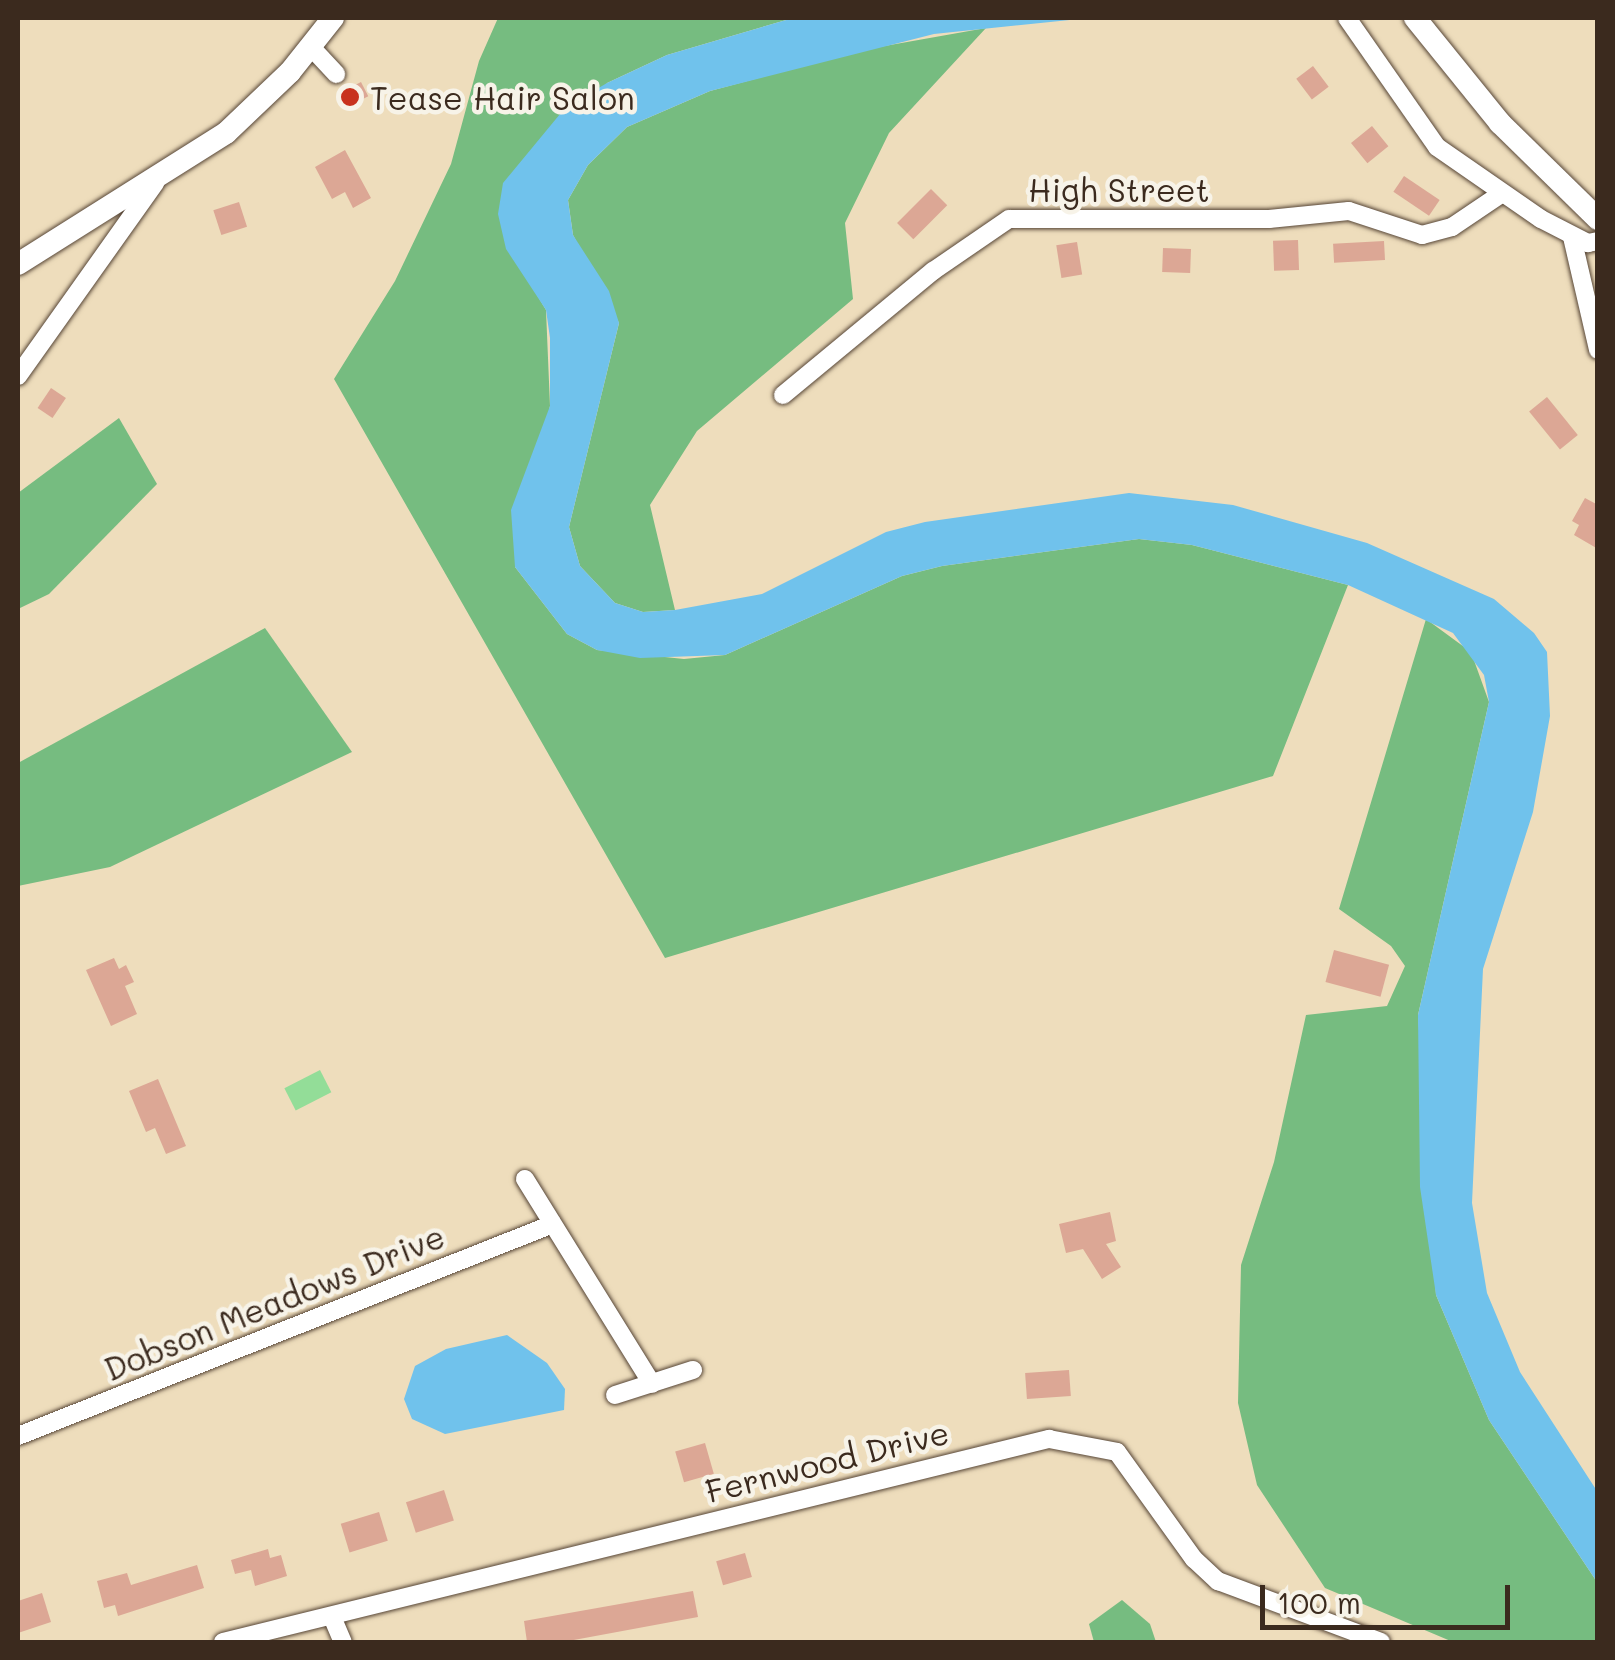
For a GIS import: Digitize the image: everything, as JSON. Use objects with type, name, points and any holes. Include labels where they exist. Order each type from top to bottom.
[{"type":"main road","points":[[18,264],[155,183],[240,121],[311,47],[333,18]]},
{"type":"main road","points":[[1416,18],[1500,123],[1598,219]]},
{"type":"street","points":[[1347,18],[1424,134],[1500,194],[1572,237],[1598,241]]},
{"type":"street","points":[[311,47],[336,74]]},
{"type":"street","points":[[18,376],[155,183]]},
{"type":"street","name":"High Street","points":[[783,396],[933,271],[1009,219],[1269,219],[1349,212],[1422,235],[1452,228],[1500,194]]},
{"type":"street","points":[[1572,237],[1598,350]]},
{"type":"street","points":[[525,1179],[652,1384]]},
{"type":"street","name":"Dobson Meadows Drive","points":[[18,1436],[553,1224]]},
{"type":"street","points":[[615,1395],[693,1370]]},
{"type":"street","name":"Fernwood Drive","points":[[223,1642],[333,1619],[1026,1443],[1072,1439],[1118,1452],[1194,1559],[1218,1581],[1381,1642]]},
{"type":"street","points":[[333,1619],[343,1642]]},
{"type":"green space","points":[[498,18],[793,18],[667,55],[607,83],[528,280],[546,310],[550,406],[515,567],[567,634],[597,650],[684,659],[725,655],[902,576],[942,566],[1139,539],[1192,545],[1348,585],[1273,776],[665,958],[334,379],[395,281],[451,164],[479,61]]},
{"type":"green space","points":[[986,28],[889,133],[845,223],[853,299],[697,431],[650,505],[675,610],[643,612],[615,603],[580,566],[569,527],[619,323],[573,235],[568,200],[588,165],[627,127],[710,91],[862,50]]},
{"type":"green space","points":[[119,418],[157,484],[49,594],[18,609],[18,493]]},
{"type":"green space","points":[[1426,619],[1471,652],[1489,702],[1418,1015],[1436,1295],[1489,1420],[1597,1582],[1597,1642],[1453,1642],[1325,1588],[1257,1485],[1238,1403],[1241,1265],[1274,1162],[1306,1015],[1387,1006],[1405,966],[1391,946],[1339,909]]},
{"type":"green space","points":[[265,628],[352,752],[110,867],[18,886],[18,763]]},
{"type":"green space","points":[[320,1070],[331,1092],[296,1110],[284,1088]]},
{"type":"green space","points":[[1122,1600],[1150,1624],[1156,1642],[1094,1642],[1089,1624]]},
{"type":"water","points":[[793,18],[1089,18],[934,34],[710,91],[627,127],[588,165],[568,200],[573,235],[609,291],[619,323],[569,527],[580,566],[615,603],[643,612],[675,610],[762,594],[886,532],[925,522],[1129,493],[1233,505],[1367,543],[1494,599],[1534,633],[1547,652],[1550,716],[1533,812],[1483,969],[1472,1203],[1487,1293],[1520,1372],[1597,1491],[1597,1582],[1489,1420],[1436,1295],[1420,1187],[1418,1015],[1489,702],[1484,675],[1453,633],[1348,585],[1192,545],[1139,539],[942,566],[902,576],[725,655],[640,658],[597,650],[567,634],[515,567],[511,510],[550,406],[550,338],[546,310],[506,249],[498,214],[503,183],[565,108],[607,83],[667,55]]},
{"type":"water","points":[[507,1335],[547,1363],[565,1389],[564,1410],[445,1434],[412,1419],[404,1399],[415,1366],[446,1349]]},
{"type":"building","points":[[1313,66],[1329,87],[1312,99],[1296,79]]},
{"type":"building","points":[[361,82],[368,96],[349,106],[341,92]]},
{"type":"building","points":[[1372,126],[1388,146],[1367,163],[1351,143]]},
{"type":"building","points":[[345,150],[371,198],[353,208],[345,192],[332,199],[315,167]]},
{"type":"building","points":[[1404,176],[1440,200],[1429,216],[1393,192]]},
{"type":"building","points":[[931,189],[947,205],[913,239],[897,223]]},
{"type":"building","points":[[239,202],[247,227],[221,235],[213,210]]},
{"type":"building","points":[[1298,240],[1299,270],[1274,271],[1273,241]]},
{"type":"building","points":[[1384,241],[1385,260],[1334,263],[1333,244]]},
{"type":"building","points":[[1077,242],[1082,275],[1061,278],[1056,245]]},
{"type":"building","points":[[1163,248],[1191,249],[1190,273],[1162,272]]},
{"type":"building","points":[[51,388],[66,398],[53,418],[38,408]]},
{"type":"building","points":[[1547,397],[1578,435],[1560,450],[1529,411]]},
{"type":"building","points":[[1585,498],[1598,505],[1598,549],[1574,535],[1579,525],[1572,521]]},
{"type":"building","points":[[1334,950],[1389,965],[1381,997],[1325,982]]},
{"type":"building","points":[[114,958],[119,969],[126,965],[134,982],[125,986],[137,1014],[111,1026],[86,970]]},
{"type":"building","points":[[158,1079],[186,1146],[166,1154],[155,1128],[146,1132],[129,1091]]},
{"type":"building","points":[[1110,1212],[1116,1241],[1106,1244],[1121,1267],[1102,1279],[1083,1249],[1066,1253],[1059,1224]]},
{"type":"building","points":[[1069,1370],[1071,1396],[1027,1399],[1025,1373]]},
{"type":"building","points":[[705,1443],[714,1474],[684,1482],[675,1452]]},
{"type":"building","points":[[444,1490],[454,1520],[416,1533],[406,1502]]},
{"type":"building","points":[[379,1512],[388,1541],[350,1552],[341,1524]]},
{"type":"building","points":[[268,1549],[270,1558],[281,1555],[287,1576],[255,1586],[251,1570],[235,1574],[231,1560]]},
{"type":"building","points":[[745,1553],[752,1577],[723,1585],[716,1561]]},
{"type":"building","points":[[197,1565],[204,1588],[118,1616],[115,1605],[104,1608],[97,1581],[127,1573],[131,1585]]},
{"type":"building","points":[[693,1591],[698,1617],[563,1642],[527,1642],[524,1621]]},
{"type":"building","points":[[42,1593],[51,1622],[18,1633],[18,1601]]},
{"type":"place","name":"Tease Hair Salon","points":[[350,97]]}]
